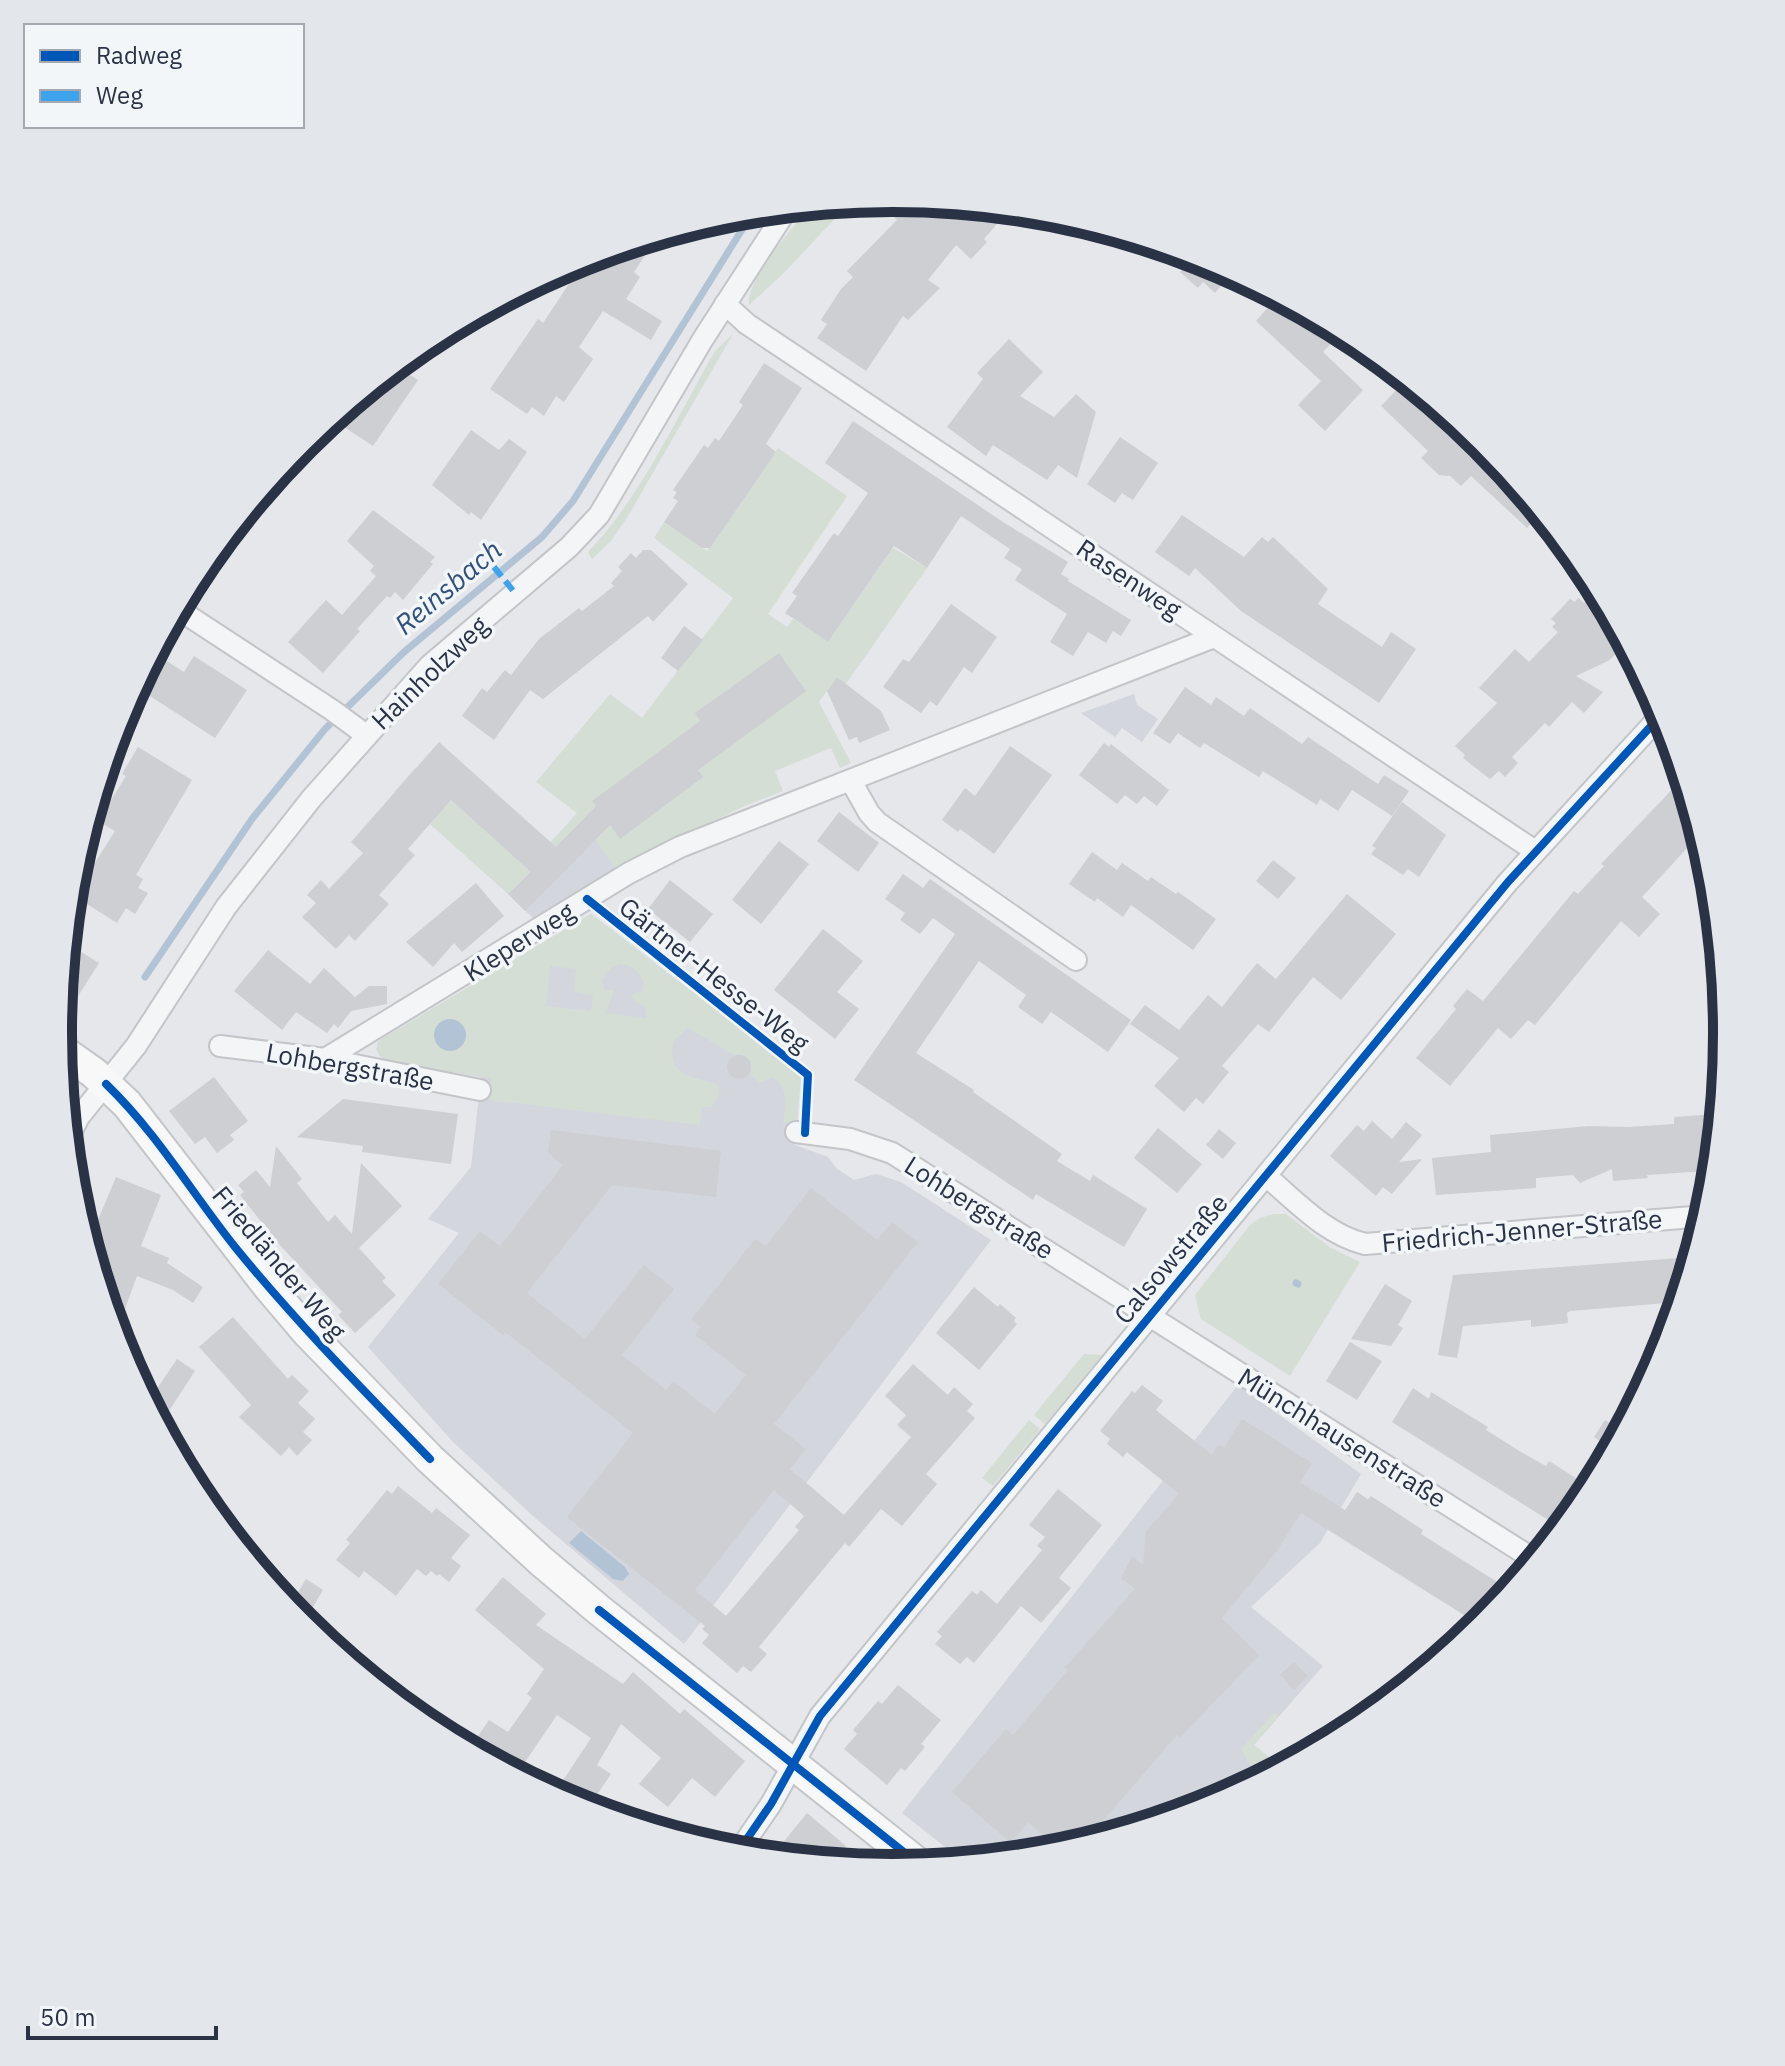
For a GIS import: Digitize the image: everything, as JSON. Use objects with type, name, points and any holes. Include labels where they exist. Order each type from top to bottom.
[{"type":"street","name":"Hainholzweg","points":[[77,1121],[136,1046],[226,907],[290,824],[366,735],[430,665],[569,547],[599,515],[725,304],[779,221]]},
{"type":"street","name":"Rasenweg","points":[[725,304],[747,324],[1535,851]]},
{"type":"street","points":[[187,615],[366,735]]},
{"type":"street","name":"Kleperweg","points":[[325,1059],[629,873],[680,847],[1214,637]]},
{"type":"street","name":"Calsowstraße","points":[[746,1840],[771,1804],[820,1716],[1535,851],[1653,724]]},
{"type":"street","points":[[851,781],[877,822],[1076,960]]},
{"type":"street","name":"Lohbergstraße","points":[[220,1046],[325,1059],[480,1090]]},
{"type":"street","name":"Friedländer Weg","points":[[73,1059],[106,1084],[137,1116],[277,1297],[430,1459],[552,1571],[906,1853]]},
{"type":"street","name":"Lohbergstraße","points":[[796,1132],[850,1139],[892,1153],[1150,1316]]},
{"type":"street","name":"Friedrich-Jenner-Straße","points":[[1266,1176],[1329,1230],[1365,1244],[1691,1217]]},
{"type":"street","name":"Münchhausenstraße","points":[[1150,1316],[1525,1554]]},
{"type":"shaded area","points":[[839,214],[749,305],[762,268],[800,218]]},
{"type":"shaded area","points":[[733,334],[628,516],[611,541],[592,559],[588,552],[625,507],[715,351]]},
{"type":"shaded area","points":[[778,448],[847,496],[768,614],[787,627],[793,619],[828,642],[893,548],[927,568],[846,684],[837,677],[819,702],[851,763],[840,768],[831,748],[775,771],[783,791],[742,807],[617,870],[582,821],[508,894],[394,792],[415,768],[505,848],[547,846],[577,813],[536,782],[610,694],[642,718],[733,598],[654,538],[664,522],[707,551]]},
{"type":"shaded area","points":[[1134,694],[1137,705],[1158,719],[1142,742],[1122,728],[1115,737],[1081,713]]},
{"type":"shaded area","points":[[579,823],[596,840],[617,870],[535,920],[508,894]]},
{"type":"shaded area","points":[[591,914],[801,1075],[795,1145],[828,1157],[836,1168],[854,1180],[876,1174],[901,1182],[991,1240],[684,1644],[533,1516],[453,1442],[368,1347],[459,1233],[428,1219],[471,1167],[481,1077],[386,1061],[379,1055],[377,1044]]},
{"type":"shaded area","points":[[591,914],[801,1075],[797,1123],[783,1123],[785,1097],[778,1081],[772,1077],[761,1083],[751,1076],[751,1061],[744,1055],[734,1055],[688,1028],[674,1040],[673,1058],[679,1070],[718,1086],[719,1094],[711,1107],[702,1107],[700,1125],[489,1100],[491,1078],[386,1061],[376,1050],[380,1040]],"holes":[[[620,964],[638,972],[642,979],[642,992],[633,993],[631,998],[645,1007],[647,1018],[606,1013],[614,990],[605,991],[602,980],[612,967]],[[550,966],[576,969],[574,992],[593,995],[591,1011],[546,1006]]]},
{"type":"shaded area","points":[[1273,1214],[1286,1214],[1331,1248],[1360,1262],[1290,1376],[1201,1319],[1195,1295],[1250,1225]]},
{"type":"shaded area","points":[[1084,1354],[1102,1355],[1045,1424],[1034,1415]]},
{"type":"shaded area","points":[[1238,1385],[1361,1474],[1320,1543],[1251,1607],[1323,1666],[1254,1745],[1272,1760],[1156,1810],[1053,1838],[1000,1846],[951,1851],[902,1813]]},
{"type":"shaded area","points":[[1029,1420],[1040,1429],[993,1486],[982,1478]]},
{"type":"shaded area","points":[[1274,1713],[1279,1716],[1254,1745],[1272,1760],[1253,1770],[1241,1749]]},
{"type":"water","points":[[450,1019],[461,1024],[466,1035],[461,1046],[450,1051],[439,1046],[434,1035],[439,1024]]},
{"type":"water","points":[[581,1531],[625,1567],[629,1574],[623,1581],[613,1579],[569,1543]]},
{"type":"building","points":[[888,212],[1000,220],[984,239],[987,242],[971,259],[956,245],[928,280],[940,288],[908,320],[903,316],[866,371],[817,338],[827,324],[821,320],[841,289],[853,277],[847,271],[897,220]]},
{"type":"building","points":[[649,250],[634,272],[640,277],[626,299],[662,321],[651,340],[603,311],[579,347],[593,359],[564,402],[556,396],[544,416],[532,407],[527,414],[490,389],[538,319],[543,323],[573,278]]},
{"type":"building","points":[[1185,267],[1224,283],[1215,293],[1203,282],[1198,288],[1180,272]]},
{"type":"building","points":[[1270,305],[1333,341],[1323,352],[1363,390],[1325,431],[1298,405],[1321,381],[1256,321]]},
{"type":"building","points":[[1009,339],[1043,372],[1020,396],[1054,417],[1076,394],[1096,412],[1077,478],[1058,465],[1047,480],[993,445],[986,456],[947,427],[983,379],[977,373]]},
{"type":"building","points":[[764,363],[802,388],[766,444],[776,452],[710,548],[702,548],[664,522],[678,501],[673,498],[677,492],[673,490],[704,445],[708,448],[715,438],[719,441],[743,405],[739,402]]},
{"type":"building","points":[[406,373],[418,380],[373,446],[342,425]]},
{"type":"building","points":[[1399,388],[1473,453],[1533,521],[1527,528],[1471,476],[1461,486],[1450,476],[1439,475],[1421,458],[1428,451],[1381,406]]},
{"type":"building","points":[[853,421],[1068,562],[1061,574],[1068,581],[1131,620],[1121,636],[1113,631],[1106,643],[1088,632],[1073,656],[1050,642],[1067,614],[1015,580],[1022,569],[1004,558],[1010,549],[961,516],[927,568],[894,546],[828,642],[785,613],[797,596],[792,593],[834,533],[838,536],[868,493],[825,463]]},
{"type":"building","points":[[471,430],[499,450],[509,439],[527,452],[481,520],[471,512],[469,515],[432,485]]},
{"type":"building","points":[[1120,437],[1158,463],[1133,500],[1122,493],[1115,503],[1087,484]]},
{"type":"building","points":[[373,510],[435,557],[430,562],[433,564],[403,600],[395,592],[390,598],[387,596],[323,673],[288,642],[326,600],[342,615],[376,576],[370,571],[374,566],[347,541]]},
{"type":"building","points":[[1182,515],[1244,557],[1262,537],[1268,542],[1273,537],[1328,589],[1318,604],[1382,647],[1391,632],[1416,649],[1379,703],[1241,611],[1195,568],[1189,576],[1155,552]]},
{"type":"building","points":[[643,550],[651,550],[688,584],[653,622],[648,616],[543,699],[530,690],[494,740],[462,716],[482,688],[487,692],[505,670],[511,675],[539,639],[614,586],[611,583],[622,571],[618,567],[631,553],[636,558]]},
{"type":"building","points":[[1578,598],[1584,603],[1586,600],[1593,607],[1613,643],[1615,655],[1576,676],[1603,692],[1584,713],[1572,702],[1549,727],[1545,723],[1512,757],[1518,763],[1505,777],[1499,771],[1490,779],[1463,758],[1465,755],[1455,746],[1497,703],[1479,688],[1515,649],[1529,662],[1558,632],[1552,627],[1556,623],[1551,619],[1570,599],[1575,602]]},
{"type":"building","points":[[951,604],[997,637],[972,673],[964,667],[937,706],[930,701],[921,713],[883,687],[903,659],[909,662]]},
{"type":"building","points":[[684,626],[703,640],[678,671],[661,658]]},
{"type":"building","points":[[779,653],[806,691],[698,770],[703,777],[620,839],[610,825],[525,911],[508,894],[531,872],[451,800],[408,849],[415,855],[379,895],[389,904],[355,941],[349,935],[336,949],[302,917],[316,903],[307,895],[321,880],[329,889],[363,853],[351,842],[439,742],[556,847],[596,806],[592,801],[700,721],[695,713]]},
{"type":"building","points":[[194,656],[247,690],[215,738],[146,693],[163,659],[184,672]]},
{"type":"building","points":[[837,677],[881,711],[890,730],[859,743],[857,737],[849,740],[827,691]]},
{"type":"building","points":[[1185,687],[1211,705],[1216,697],[1244,716],[1250,708],[1302,744],[1308,737],[1378,784],[1384,775],[1409,791],[1392,816],[1352,790],[1338,811],[1320,799],[1317,805],[1263,771],[1259,777],[1204,743],[1200,748],[1178,733],[1170,744],[1153,733]]},
{"type":"building","points":[[1104,743],[1109,747],[1111,744],[1169,790],[1157,806],[1144,796],[1137,804],[1125,795],[1117,804],[1079,775]]},
{"type":"building","points":[[1010,746],[1052,775],[994,854],[942,820],[965,788],[975,796]]},
{"type":"building","points":[[138,747],[192,780],[136,875],[143,879],[138,888],[148,893],[135,914],[126,908],[117,923],[83,902],[88,874],[115,831],[100,822],[126,776],[122,774]]},
{"type":"building","points":[[1675,787],[1690,844],[1642,897],[1660,914],[1639,937],[1621,921],[1535,1025],[1528,1020],[1511,1039],[1498,1028],[1450,1086],[1416,1058],[1456,1009],[1453,1006],[1467,989],[1483,1001],[1574,891],[1578,894],[1604,866],[1601,864]]},
{"type":"building","points":[[1402,802],[1446,835],[1419,877],[1408,869],[1403,875],[1371,854],[1376,848],[1372,846]]},
{"type":"building","points":[[839,812],[879,843],[858,872],[817,841]]},
{"type":"building","points":[[779,841],[809,864],[761,924],[732,900]]},
{"type":"building","points":[[1092,852],[1117,870],[1122,863],[1148,881],[1151,877],[1216,919],[1193,950],[1131,905],[1123,917],[1097,898],[1095,902],[1069,884]]},
{"type":"building","points":[[1273,860],[1296,878],[1278,899],[1256,881]]},
{"type":"building","points":[[903,874],[923,888],[930,879],[1131,1020],[1108,1052],[1051,1012],[1042,1024],[1018,1007],[1026,995],[979,961],[916,1053],[974,1090],[1062,1154],[1057,1161],[1090,1181],[1093,1175],[1147,1209],[1124,1247],[1036,1194],[1033,1200],[854,1080],[955,934],[933,918],[920,934],[900,920],[905,913],[885,899]]},
{"type":"building","points":[[670,880],[713,914],[690,942],[648,909]]},
{"type":"building","points":[[476,883],[504,916],[462,952],[454,943],[433,967],[406,942]]},
{"type":"building","points":[[1347,894],[1396,934],[1341,1000],[1313,977],[1269,1032],[1258,1024],[1222,1066],[1229,1072],[1203,1104],[1196,1098],[1184,1112],[1154,1086],[1179,1058],[1130,1024],[1145,1005],[1179,1030],[1208,995],[1222,1007],[1257,963],[1276,979]]},
{"type":"building","points":[[823,929],[863,961],[837,992],[859,1009],[835,1039],[774,990]]},
{"type":"building","points":[[77,949],[99,963],[73,1004]]},
{"type":"building","points":[[268,950],[310,984],[324,968],[355,997],[369,986],[387,986],[387,1004],[351,1011],[338,1028],[334,1024],[327,1033],[296,1012],[282,1030],[234,991]]},
{"type":"building","points":[[739,1055],[748,1058],[751,1067],[748,1076],[739,1079],[730,1076],[727,1067],[730,1058]]},
{"type":"building","points":[[214,1077],[248,1121],[230,1135],[234,1140],[217,1153],[205,1137],[195,1144],[169,1111]]},
{"type":"building","points":[[343,1099],[458,1114],[451,1164],[362,1152],[363,1146],[297,1137]]},
{"type":"building","points":[[1708,1115],[1701,1171],[1613,1181],[1612,1169],[1580,1183],[1573,1175],[1536,1178],[1536,1188],[1436,1195],[1432,1158],[1491,1152],[1490,1135],[1589,1126],[1674,1124],[1674,1117]]},
{"type":"building","points":[[1372,1121],[1392,1139],[1406,1122],[1422,1135],[1399,1162],[1422,1159],[1392,1194],[1383,1187],[1376,1196],[1330,1156],[1357,1125],[1364,1131]]},
{"type":"building","points":[[1158,1128],[1202,1164],[1177,1193],[1134,1158]]},
{"type":"building","points":[[1219,1129],[1236,1143],[1223,1159],[1206,1145]]},
{"type":"building","points":[[551,1130],[721,1151],[716,1197],[612,1185],[527,1293],[585,1339],[644,1265],[674,1289],[622,1355],[666,1390],[673,1381],[715,1414],[746,1375],[695,1335],[701,1327],[691,1320],[755,1239],[766,1246],[811,1188],[877,1240],[892,1222],[918,1242],[774,1424],[806,1449],[790,1469],[844,1515],[911,1437],[897,1425],[906,1415],[885,1396],[913,1364],[948,1395],[954,1387],[973,1404],[967,1411],[975,1418],[926,1474],[937,1484],[902,1526],[881,1509],[849,1547],[845,1543],[759,1647],[767,1654],[751,1672],[743,1666],[737,1673],[702,1643],[709,1635],[702,1629],[705,1626],[567,1517],[633,1433],[505,1332],[503,1335],[438,1284],[480,1231],[500,1246],[563,1165],[548,1153]],"holes":[[[774,1490],[804,1516],[795,1527],[799,1530],[726,1616],[695,1590]]]},
{"type":"building","points":[[276,1146],[302,1179],[297,1183],[328,1222],[335,1215],[352,1234],[361,1163],[402,1206],[359,1248],[386,1278],[382,1281],[396,1295],[355,1333],[338,1315],[342,1312],[277,1242],[240,1195],[244,1192],[238,1185],[256,1170],[270,1187]]},
{"type":"building","points":[[116,1177],[161,1195],[141,1246],[169,1258],[167,1263],[203,1287],[193,1303],[173,1290],[137,1276],[123,1315],[96,1226]]},
{"type":"building","points":[[1681,1258],[1667,1303],[1570,1311],[1567,1313],[1568,1323],[1531,1327],[1531,1320],[1463,1326],[1457,1358],[1438,1355],[1453,1275]]},
{"type":"building","points":[[1385,1284],[1412,1301],[1398,1325],[1403,1328],[1391,1346],[1351,1339]]},
{"type":"building","points":[[974,1287],[998,1307],[1000,1304],[1016,1318],[1014,1321],[1017,1324],[979,1370],[936,1333]]},
{"type":"building","points":[[233,1317],[288,1379],[292,1375],[309,1391],[298,1403],[315,1419],[303,1432],[312,1440],[297,1456],[289,1447],[281,1456],[239,1417],[251,1405],[199,1347]]},
{"type":"building","points":[[1350,1342],[1382,1361],[1357,1400],[1326,1381]]},
{"type":"building","points":[[177,1359],[195,1371],[167,1414],[155,1392]]},
{"type":"building","points":[[1142,1385],[1163,1401],[1156,1410],[1212,1455],[1218,1445],[1224,1447],[1242,1419],[1312,1463],[1300,1482],[1345,1510],[1357,1492],[1368,1499],[1371,1496],[1423,1530],[1421,1534],[1500,1584],[1468,1618],[1301,1513],[1277,1551],[1222,1618],[1259,1655],[1180,1738],[1177,1735],[1097,1828],[1047,1839],[1028,1822],[1011,1843],[952,1792],[1006,1729],[1013,1735],[1068,1670],[1065,1667],[1135,1589],[1121,1578],[1132,1556],[1143,1565],[1146,1531],[1179,1494],[1127,1452],[1123,1457],[1107,1444],[1110,1439],[1100,1431],[1132,1391],[1135,1393]]},
{"type":"building","points":[[1413,1388],[1429,1399],[1431,1392],[1488,1427],[1486,1430],[1521,1452],[1546,1466],[1549,1461],[1580,1481],[1551,1522],[1392,1422]]},
{"type":"building","points":[[1605,1420],[1613,1425],[1603,1443],[1594,1437]]},
{"type":"building","points":[[398,1486],[432,1513],[436,1508],[470,1535],[451,1558],[461,1566],[449,1582],[439,1574],[437,1576],[431,1571],[426,1576],[417,1569],[396,1596],[364,1571],[359,1578],[336,1560],[350,1543],[346,1540],[387,1490],[392,1494]]},
{"type":"building","points":[[1058,1489],[1102,1525],[1059,1578],[1071,1588],[1041,1623],[1021,1606],[974,1663],[967,1657],[960,1664],[935,1644],[942,1636],[937,1632],[972,1591],[977,1595],[981,1590],[997,1604],[1042,1550],[1037,1546],[1045,1537],[1029,1525]]},
{"type":"building","points":[[503,1577],[546,1614],[536,1625],[623,1684],[633,1672],[680,1714],[684,1709],[745,1761],[715,1797],[692,1778],[668,1807],[639,1784],[661,1758],[621,1724],[597,1765],[611,1774],[595,1797],[561,1783],[591,1738],[557,1715],[523,1765],[482,1744],[475,1740],[489,1720],[508,1732],[532,1698],[527,1694],[544,1669],[475,1610]]},
{"type":"building","points":[[306,1579],[323,1590],[310,1611],[296,1596]]},
{"type":"building","points":[[1294,1662],[1308,1676],[1294,1690],[1280,1675]]},
{"type":"building","points":[[898,1685],[941,1720],[921,1744],[925,1747],[905,1771],[901,1768],[887,1785],[844,1749],[857,1734],[853,1730],[878,1701],[882,1704]]},
{"type":"building","points":[[807,1813],[846,1846],[843,1849],[847,1852],[839,1852],[781,1845]]},
{"type":"waterway","name":"Reinsbach","points":[[145,977],[252,819],[325,729],[404,652],[542,537],[573,501],[744,226]]},
{"type":"marked path","points":[[494,567],[515,593]]},
{"type":"cycle path","points":[[746,1840],[771,1804],[820,1716],[1508,882],[1653,724]]},
{"type":"cycle path","name":"Gärtner-Hesse-Weg","points":[[587,899],[808,1075],[805,1133]]},
{"type":"cycle path","points":[[106,1084],[157,1142],[258,1275],[430,1459]]},
{"type":"cycle path","points":[[599,1610],[906,1853]]}]
